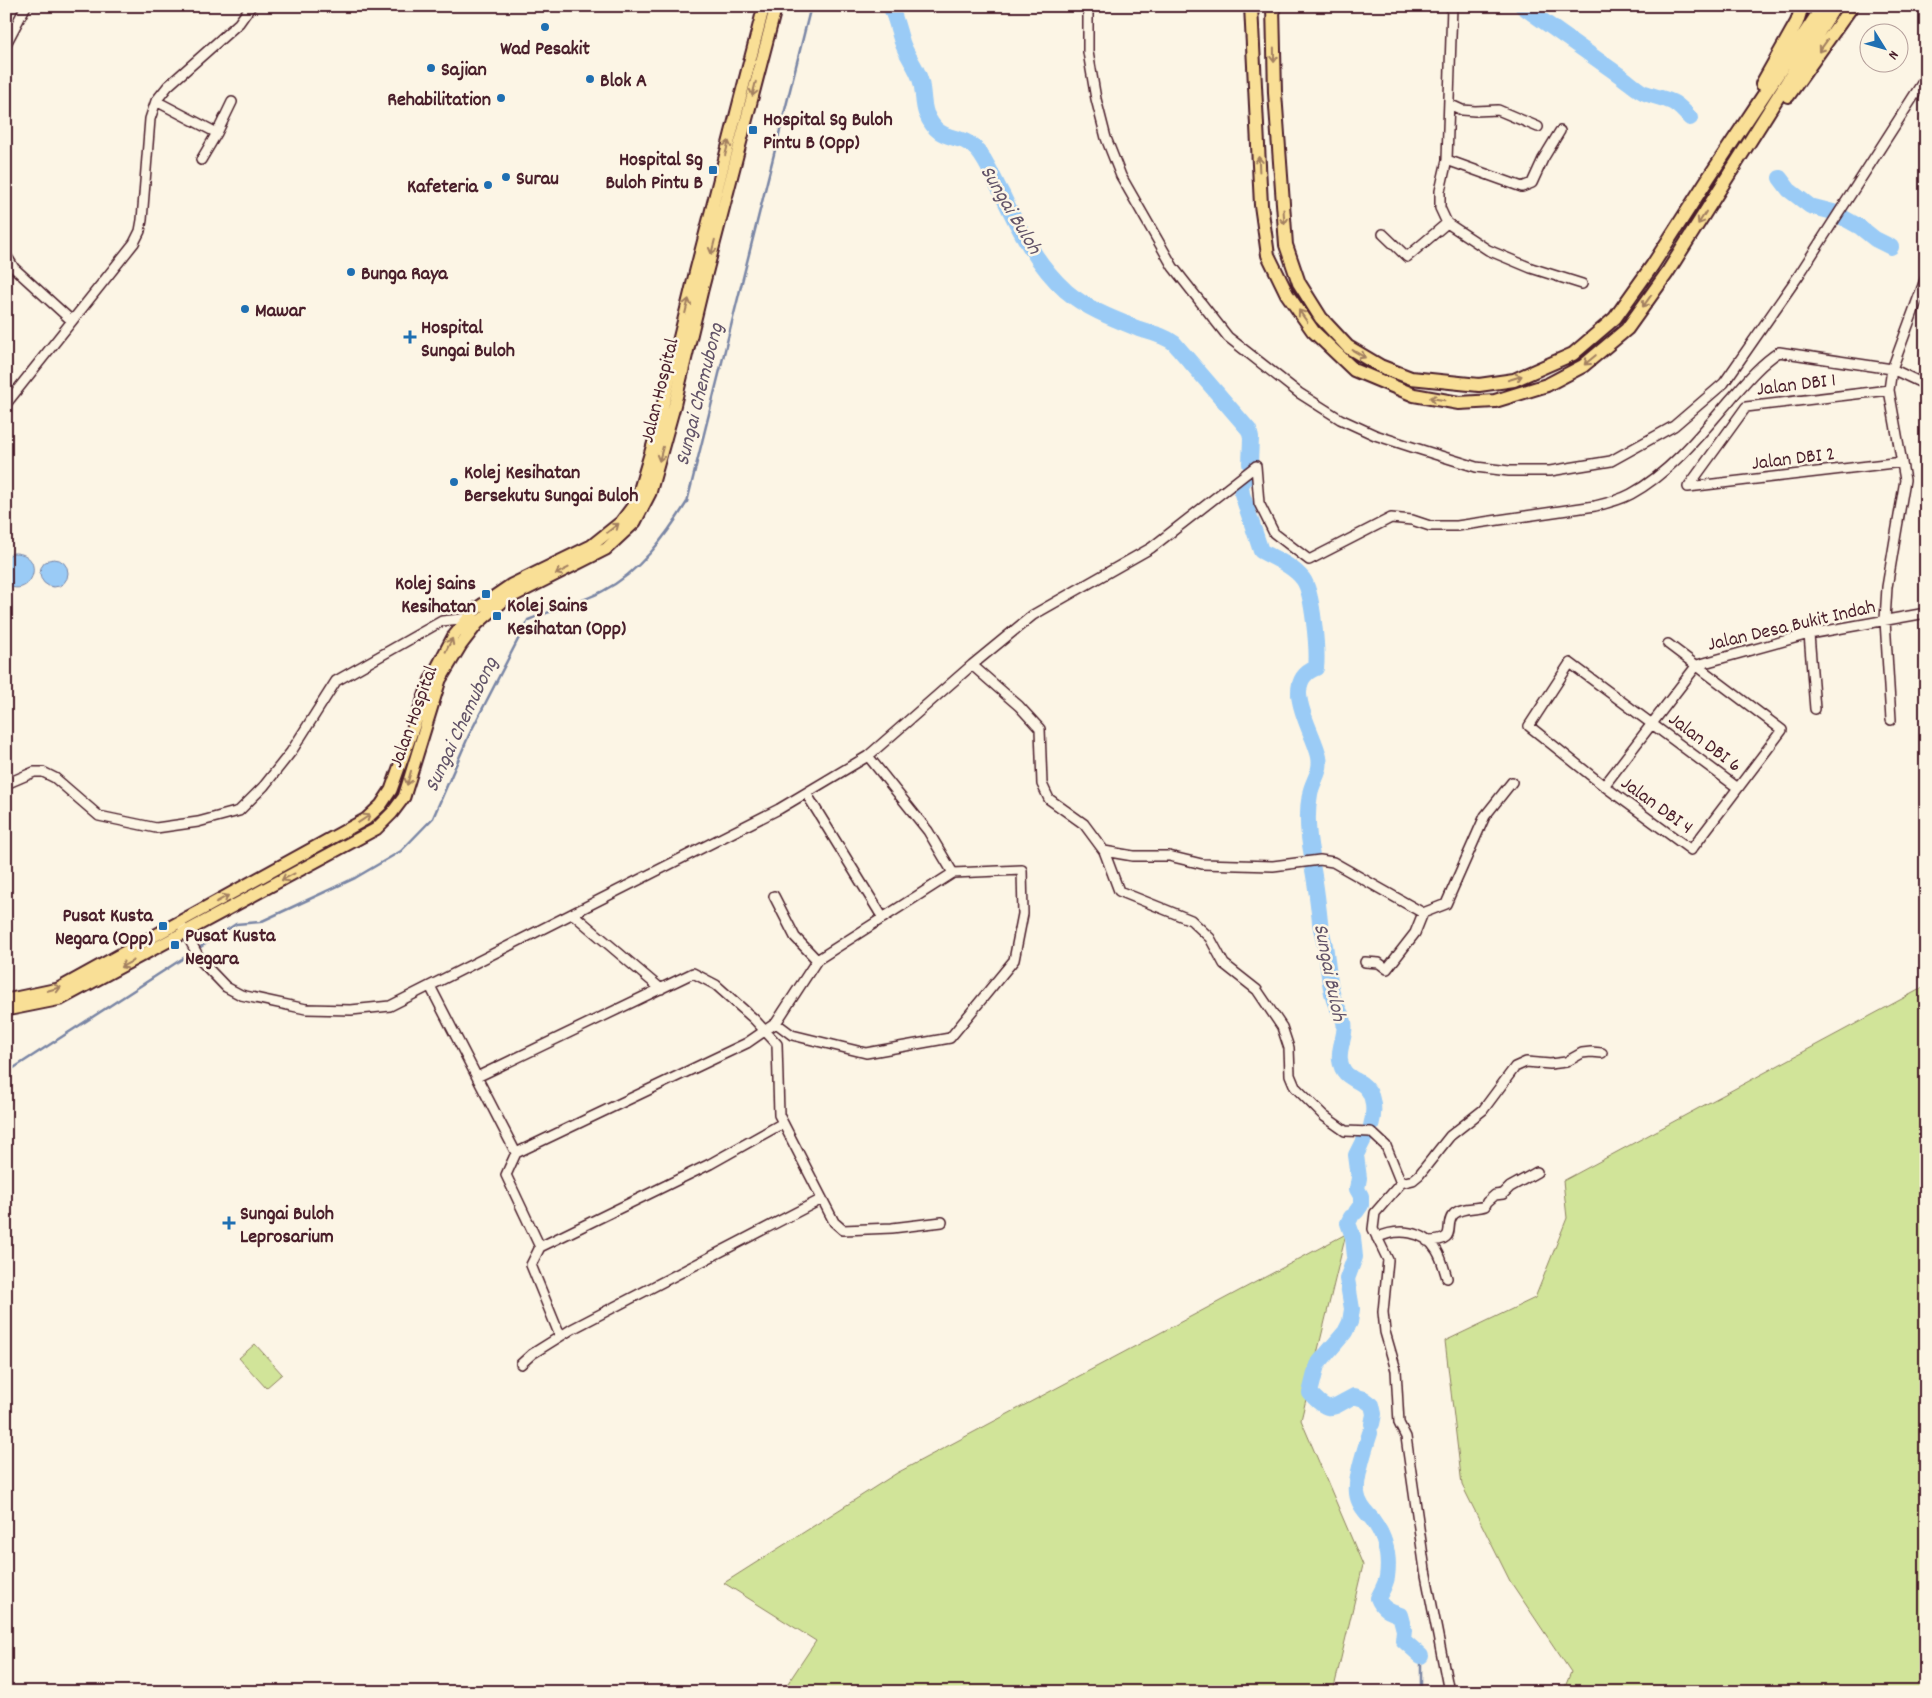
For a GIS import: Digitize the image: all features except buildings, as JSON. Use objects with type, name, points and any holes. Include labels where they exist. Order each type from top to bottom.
[{"type":"highway","points":[[1251,6],[1261,205],[1268,256],[1287,294],[1313,330],[1354,370],[1414,395],[1459,403],[1495,401],[1547,384],[1583,366],[1627,329],[1667,273],[1835,6]]},
{"type":"highway","points":[[1273,6],[1275,93],[1286,246],[1299,283],[1321,318],[1348,347],[1380,366],[1411,378],[1479,385],[1514,380],[1573,354],[1615,318],[1652,266],[1823,6]]},
{"type":"highway","points":[[1709,177],[1797,22],[1802,6]]},
{"type":"highway","points":[[1728,177],[1852,6]]},
{"type":"main road","name":"Jalan Hospital","points":[[6,1010],[62,999],[376,829],[392,813],[404,797],[440,680],[461,646],[476,609],[511,585],[591,546],[621,522],[636,502],[655,438],[764,6]]},
{"type":"main road","name":"Jalan Hospital","points":[[473,620],[502,601],[606,549],[635,522],[650,493],[674,407],[702,290],[776,6]]},
{"type":"main road","name":"Jalan Hospital","points":[[6,1000],[58,989],[185,932]]},
{"type":"street","points":[[6,44],[26,6]]},
{"type":"street","points":[[6,404],[127,253],[140,231],[150,119],[156,101],[168,86],[239,23],[251,6]]},
{"type":"street","points":[[1088,6],[1088,52],[1096,99],[1106,138],[1121,176],[1173,268],[1228,337],[1299,393],[1340,419],[1375,435],[1476,467],[1509,471],[1550,471],[1611,461],[1674,426],[1724,382],[1778,304],[1926,77]]},
{"type":"street","points":[[1452,6],[1447,160],[1440,191],[1440,208],[1447,223],[1488,250],[1514,262],[1582,284]]},
{"type":"street","points":[[156,101],[217,133]]},
{"type":"street","points":[[201,160],[232,102]]},
{"type":"street","points":[[1449,104],[1462,110],[1498,110],[1538,127]]},
{"type":"street","points":[[1447,160],[1522,187],[1528,186],[1532,183],[1543,159],[1560,131]]},
{"type":"street","points":[[1383,234],[1407,257],[1447,223]]},
{"type":"street","points":[[6,255],[14,268],[72,322]]},
{"type":"street","points":[[1891,720],[1884,620],[1887,587],[1905,480],[1889,390],[1892,369],[1926,277]]},
{"type":"street","points":[[185,932],[201,961],[226,987],[241,995],[306,1009],[351,1010],[390,1006],[779,809],[868,756],[972,665],[1033,615],[1150,548],[1256,466],[1259,503],[1274,533],[1308,560],[1391,518],[1412,520],[1430,526],[1458,526],[1595,506],[1623,498],[1632,494],[1663,471],[1697,438],[1758,368],[1779,352],[1892,369],[1926,385]]},
{"type":"street","name":"Jalan DBI 1","points":[[1688,486],[1746,407],[1889,390]]},
{"type":"street","name":"Jalan DBI 2","points":[[1688,486],[1902,462]]},
{"type":"street","name":"Jalan Desa Bukit Indah","points":[[1604,786],[1697,665],[1809,634],[1926,613]]},
{"type":"street","points":[[6,784],[34,772],[43,772],[55,778],[99,816],[156,828],[198,822],[239,810],[264,786],[291,752],[336,681],[442,621],[473,620]]},
{"type":"street","points":[[1809,634],[1815,709]]},
{"type":"street","points":[[1668,644],[1782,730],[1738,788]]},
{"type":"street","name":"Jalan DBI 6","points":[[1570,663],[1738,788]]},
{"type":"street","name":"Jalan DBI 4","points":[[1570,663],[1529,726],[1604,786],[1691,850],[1738,788]]},
{"type":"street","points":[[972,665],[1019,706],[1040,729],[1042,784],[1048,799],[1084,824],[1104,851],[1119,891],[1191,920],[1210,938],[1224,964],[1257,990],[1282,1027],[1289,1048],[1290,1076],[1295,1087],[1324,1116],[1345,1131],[1371,1132],[1386,1146],[1401,1184]]},
{"type":"street","points":[[868,756],[928,831],[953,873]]},
{"type":"street","points":[[1365,962],[1379,963],[1387,969],[1415,932],[1423,913],[1446,904],[1485,816],[1512,782]]},
{"type":"street","points":[[806,793],[883,918]]},
{"type":"street","points":[[1104,851],[1133,856],[1169,856],[1202,864],[1273,866],[1320,860],[1333,862],[1423,913]]},
{"type":"street","points":[[540,1247],[506,1175],[516,1153],[747,1043],[765,1032],[776,1023],[817,960],[953,873],[1022,870],[1022,914],[1014,960],[950,1038],[866,1053],[792,1035],[776,1023]]},
{"type":"street","points":[[774,896],[795,937],[817,960]]},
{"type":"street","points":[[573,914],[661,989]]},
{"type":"street","points":[[477,1077],[693,973],[716,985],[754,1019],[777,1044],[779,1115],[834,1222],[843,1230],[892,1228],[942,1222]]},
{"type":"street","points":[[430,986],[516,1153]]},
{"type":"street","points":[[1449,1692],[1425,1570],[1406,1437],[1399,1423],[1396,1370],[1385,1332],[1383,1312],[1388,1260],[1373,1229],[1374,1213],[1401,1184],[1413,1180],[1419,1175],[1450,1136],[1483,1110],[1514,1066],[1526,1062],[1550,1064],[1566,1062],[1582,1053],[1602,1053]]},
{"type":"street","points":[[560,1336],[531,1264],[540,1247],[710,1164],[783,1124]]},
{"type":"street","points":[[1427,1241],[1440,1241],[1446,1236],[1450,1230],[1450,1221],[1458,1211],[1485,1206],[1495,1195],[1503,1194],[1510,1187],[1537,1172]]},
{"type":"street","points":[[521,1364],[532,1354],[560,1336],[650,1287],[822,1199]]},
{"type":"street","points":[[1377,1238],[1388,1232],[1412,1231],[1437,1250],[1447,1278]]},
{"type":"green space","points":[[1926,986],[1926,1692],[1563,1692],[1571,1672],[1510,1581],[1462,1485],[1445,1341],[1535,1298],[1567,1218],[1563,1181]]},
{"type":"green space","points":[[1346,1234],[1301,1420],[1363,1565],[1333,1692],[782,1692],[816,1641],[724,1583],[897,1473]]},
{"type":"green space","points":[[255,1344],[282,1374],[266,1388],[239,1358]]},
{"type":"water","points":[[13,553],[24,555],[30,560],[33,567],[33,574],[29,581],[24,586],[16,588],[6,585],[6,557]]},
{"type":"water","points":[[54,559],[64,563],[68,573],[64,583],[54,587],[44,583],[40,573],[44,563]]},
{"type":"waterway","name":"Sungai Chemubong","points":[[6,1073],[236,924],[260,922],[355,878],[401,851],[433,818],[469,735],[528,620],[603,591],[629,574],[661,541],[687,502],[811,6]]},
{"type":"waterway","name":"Sungai Buloh","points":[[890,6],[904,47],[920,79],[926,113],[932,124],[944,134],[971,145],[982,156],[1022,233],[1046,270],[1066,291],[1092,308],[1139,329],[1162,336],[1174,343],[1249,430],[1251,438],[1250,464]]},
{"type":"waterway","points":[[1522,6],[1640,91],[1674,103],[1690,118]]},
{"type":"waterway","points":[[1780,178],[1789,190],[1810,206],[1833,212],[1891,247]]},
{"type":"waterway","name":"Sungai Buloh","points":[[1245,478],[1241,486],[1242,494],[1261,551],[1284,563],[1299,574],[1307,586],[1310,596],[1315,636],[1316,668],[1305,675],[1300,685],[1299,696],[1320,762],[1311,789],[1308,810],[1312,856]]},
{"type":"waterway","name":"Sungai Buloh","points":[[1312,865],[1332,991],[1345,1027],[1340,1050],[1341,1065],[1348,1075],[1366,1088],[1372,1098],[1373,1115],[1371,1126]]},
{"type":"waterway","name":"Sungai Buloh","points":[[1356,1212],[1361,1205],[1361,1196],[1357,1189],[1359,1178],[1356,1155],[1365,1137]]},
{"type":"waterway","name":"Sungai Buloh","points":[[1351,1217],[1348,1223],[1353,1237],[1355,1257],[1347,1279],[1352,1309],[1350,1322],[1345,1332],[1317,1365],[1310,1393],[1327,1407],[1335,1406],[1354,1396],[1364,1399],[1372,1405],[1374,1414],[1372,1424]]},
{"type":"waterway","name":"Sungai Buloh","points":[[1370,1433],[1359,1472],[1357,1493],[1361,1504],[1380,1532],[1386,1546],[1388,1561],[1387,1577],[1378,1598],[1387,1610],[1400,1615],[1404,1630],[1403,1640],[1421,1656]]},
{"type":"waterway","name":"Sungai Buloh","points":[[1421,1656],[1421,1692]]},
{"type":"place","name":"Wad Pesakit","points":[[545,27]]},
{"type":"place","name":"Sajian","points":[[431,68]]},
{"type":"place","name":"Blok A","points":[[590,79]]},
{"type":"place","name":"Rehabilitation","points":[[501,98]]},
{"type":"place","name":"Hospital Sg Buloh Pintu B (Opp)","points":[[753,130]]},
{"type":"place","name":"Hospital Sg Buloh Pintu B","points":[[713,170]]},
{"type":"place","name":"Surau","points":[[506,177]]},
{"type":"place","name":"Kafeteria","points":[[488,185]]},
{"type":"place","name":"Bunga Raya","points":[[351,272]]},
{"type":"place","name":"Mawar","points":[[245,309]]},
{"type":"place","name":"Hospital Sungai Buloh","points":[[410,337]]},
{"type":"place","name":"Kolej Kesihatan Bersekutu Sungai Buloh","points":[[454,482]]},
{"type":"place","name":"Kolej Sains Kesihatan","points":[[486,594]]},
{"type":"place","name":"Kolej Sains Kesihatan (Opp)","points":[[497,616]]},
{"type":"place","name":"Pusat Kusta Negara (Opp)","points":[[163,926]]},
{"type":"place","name":"Pusat Kusta Negara","points":[[175,945]]},
{"type":"place","name":"Sungai Buloh Leprosarium","points":[[229,1223]]}]
